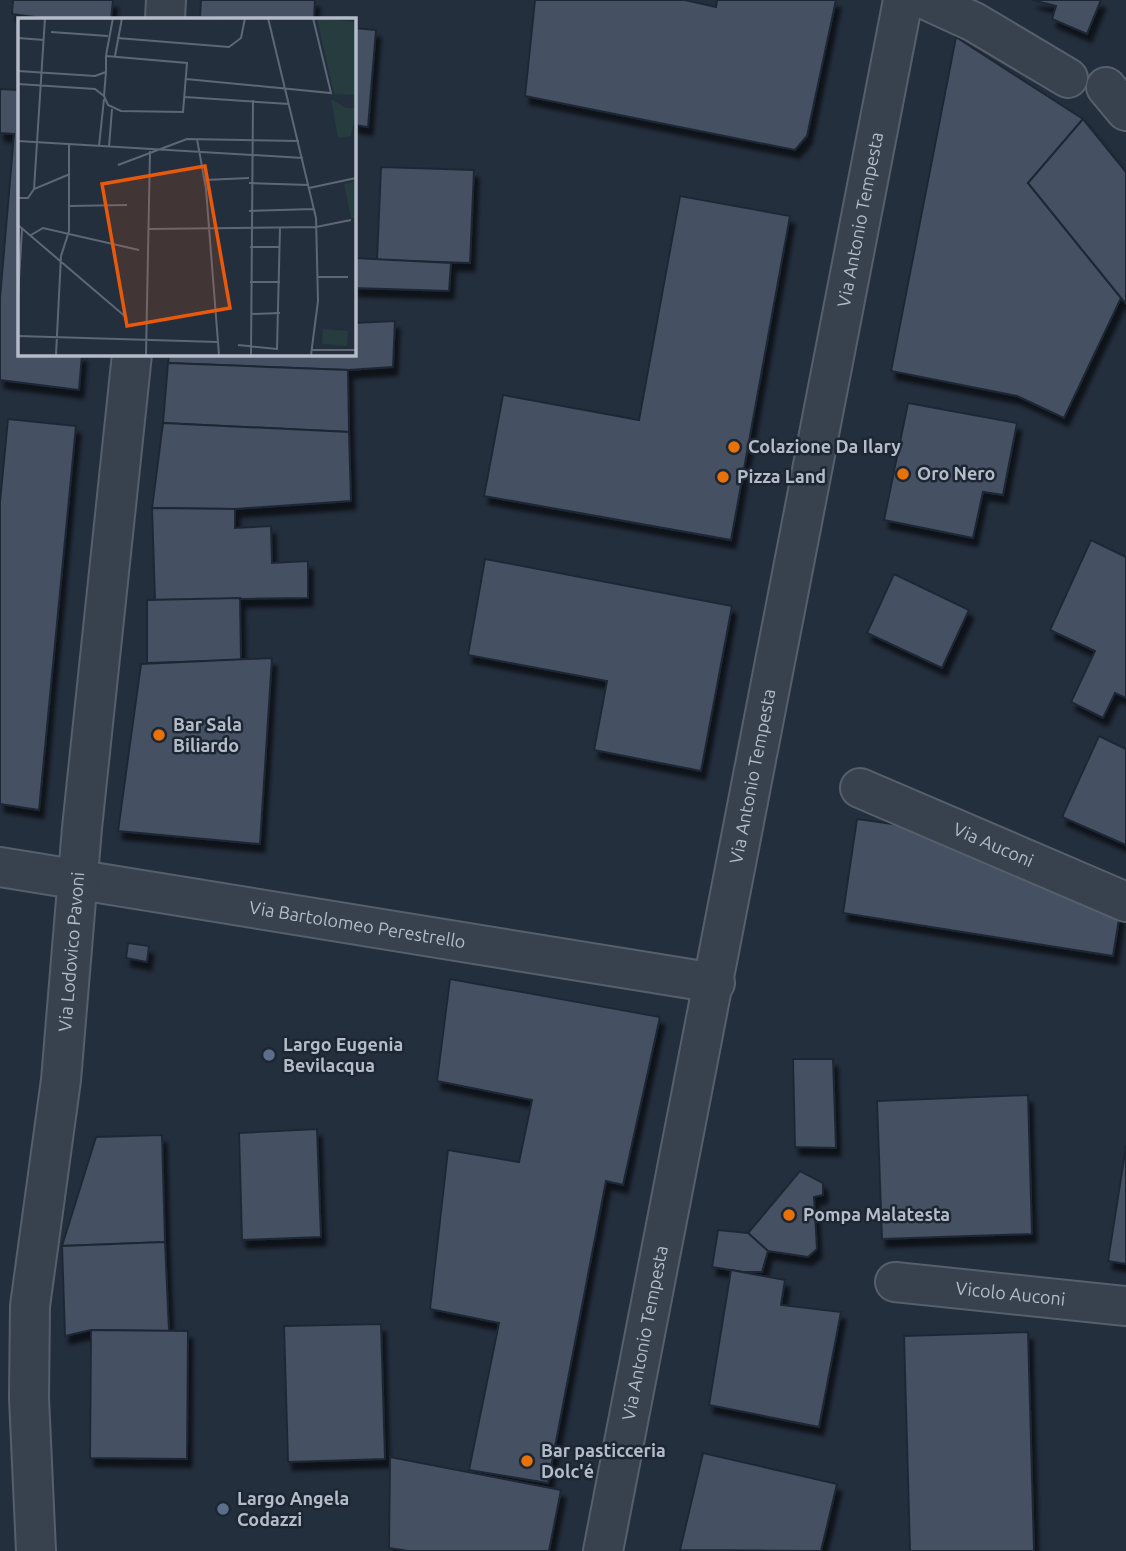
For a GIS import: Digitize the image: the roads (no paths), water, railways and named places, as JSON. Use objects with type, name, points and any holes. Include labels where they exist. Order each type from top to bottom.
[{"type":"street","points":[[165,18],[166,0]]},
{"type":"street","name":"Via Antonio Tempesta","points":[[603,1551],[903,0]]},
{"type":"street","points":[[926,0],[974,23],[1068,78]]},
{"type":"street","name":"Via Lodovico Pavoni","points":[[36,1551],[14,1397],[30,1306],[61,1080],[77,879],[132,355]]},
{"type":"street","name":"Via Auconi","points":[[860,788],[1126,902]]},
{"type":"street","name":"Via Bartolomeo Perestrello","points":[[0,867],[715,983]]},
{"type":"street","name":"Vicolo Auconi","points":[[895,1282],[1126,1306]]},
{"type":"place","name":"Colazione Da Ilary","points":[[734,447]]},
{"type":"place","name":"Oro Nero","points":[[903,474]]},
{"type":"place","name":"Pizza Land","points":[[723,477]]},
{"type":"place","name":"Bar Sala Biliardo","points":[[159,735]]},
{"type":"place","name":"Largo Eugenia Bevilacqua","points":[[269,1055]]},
{"type":"place","name":"Pompa Malatesta","points":[[789,1215]]},
{"type":"place","name":"Bar pasticceria Dolc'é","points":[[527,1461]]},
{"type":"place","name":"Largo Angela Codazzi","points":[[223,1509]]}]
